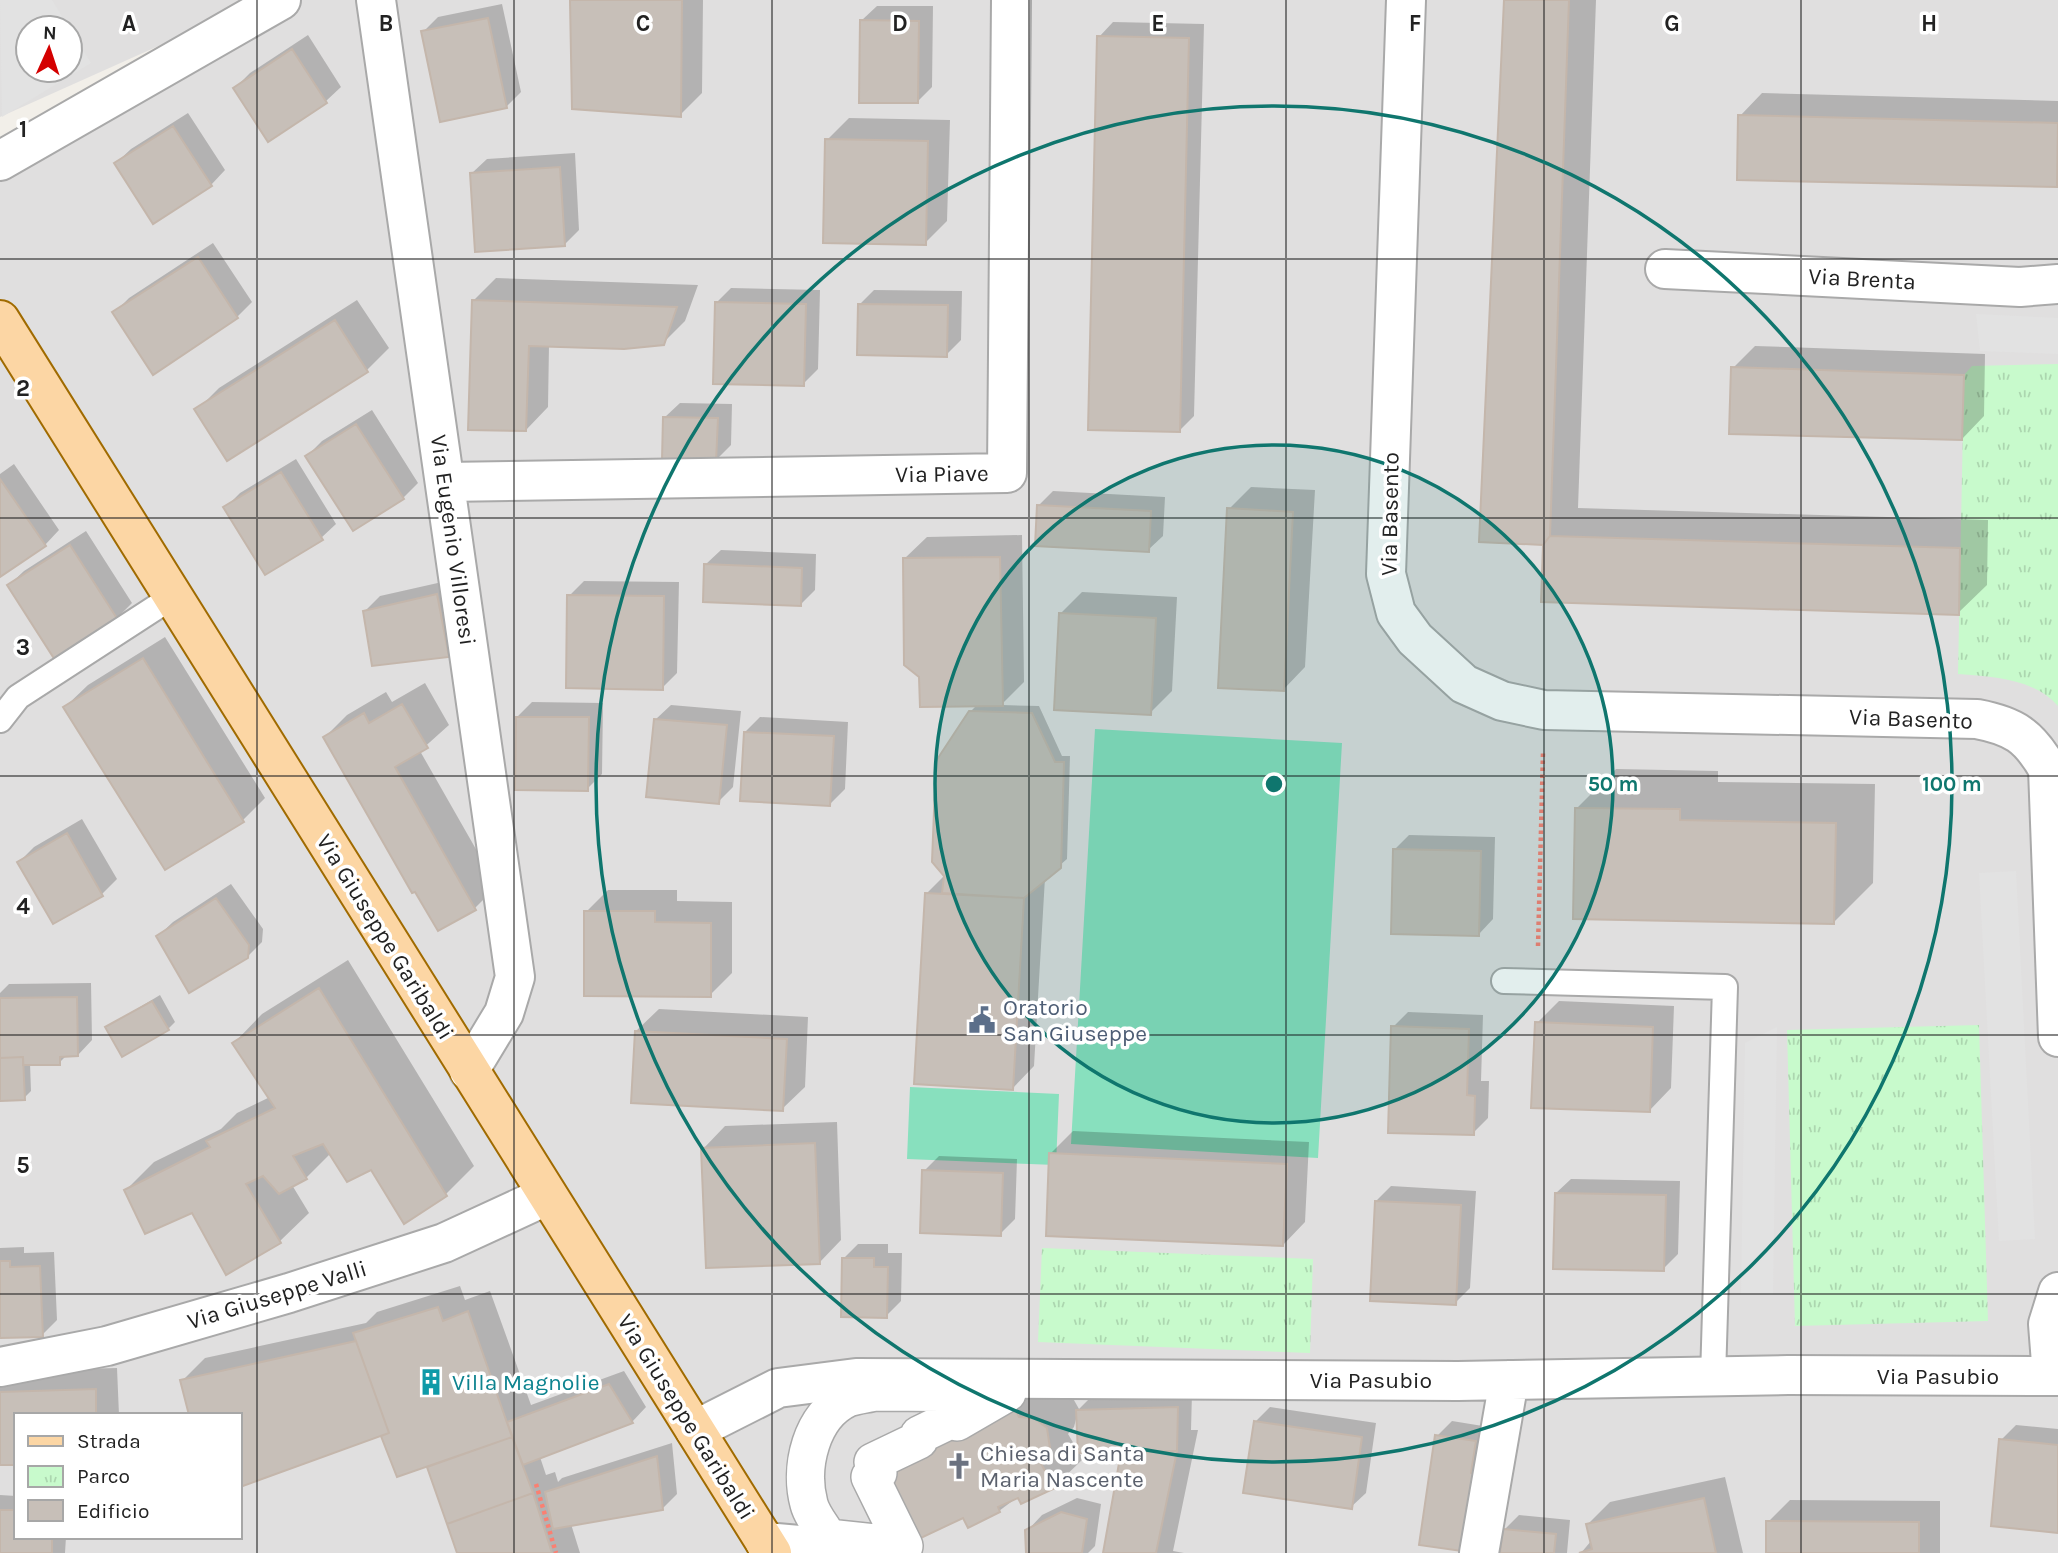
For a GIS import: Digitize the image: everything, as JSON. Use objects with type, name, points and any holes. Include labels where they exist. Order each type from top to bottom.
[{"type":"main road","name":"Via Giuseppe Garibaldi","points":[[0,320],[768,1547]]},
{"type":"street","points":[[0,161],[281,0]]},
{"type":"street","name":"Via Eugenio Villoresi","points":[[376,0],[515,977],[504,1013],[470,1071]]},
{"type":"street","name":"Via Piave","points":[[445,482],[1007,473],[1012,0]]},
{"type":"street","name":"Via Basento","points":[[1406,0],[1386,575],[1395,613],[1415,639],[1464,684],[1502,701],[1544,710],[1977,719],[2005,724],[2021,734],[2037,750],[2048,769],[2058,1037]]},
{"type":"street","name":"Via Brenta","points":[[1665,269],[2020,287],[2058,284]]},
{"type":"street","name":"Via Giuseppe Valli","points":[[0,1367],[107,1346],[289,1293],[443,1243],[546,1196]]},
{"type":"street","points":[[2055,1376],[2048,1324],[2058,1292]]},
{"type":"street","name":"Via Pasubio","points":[[695,1430],[778,1388],[856,1378],[1509,1380],[2055,1376]]},
{"type":"street","points":[[1479,1553],[1509,1380]]},
{"type":"street","points":[[875,1392],[1007,1393],[957,1422],[950,1420],[919,1435],[919,1440],[873,1462],[878,1473],[870,1477],[904,1546],[828,1538],[810,1507],[806,1480],[809,1446],[822,1420],[848,1398],[875,1392]]},
{"type":"street","points":[[768,1547],[893,1553]]},
{"type":"lane","points":[[0,720],[18,697],[172,597]]},
{"type":"lane","points":[[1504,981],[1725,987],[1713,1377]]},
{"type":"path","points":[[1537,982],[1544,710]]},
{"type":"path","points":[[536,1484],[556,1553]]},
{"type":"shaded area","points":[[0,0],[261,0],[84,79],[84,14],[14,14],[14,84],[74,84],[0,117]]},
{"type":"shaded area","points":[[0,0],[52,0],[60,14],[14,14],[14,84],[56,84],[2,117]]},
{"type":"shaded area","points":[[300,0],[2058,0],[2058,1553],[782,1553],[0,300],[0,174]]},
{"type":"shaded area","points":[[84,52],[91,63],[84,67]]},
{"type":"shaded area","points":[[1976,314],[2058,318],[2058,354],[1980,351]]},
{"type":"shaded area","points":[[0,340],[761,1553],[0,1553]]},
{"type":"shaded area","points":[[2016,871],[2035,1239],[1999,1241],[1979,873]]},
{"type":"shaded area","points":[[1777,1027],[1773,1295],[1741,1294],[1745,1043]]},
{"type":"green space","points":[[2058,364],[2058,706],[2025,684],[1958,674],[1964,375],[1972,366]]},
{"type":"green space","points":[[1095,729],[1342,743],[1318,1158],[1071,1144]]},
{"type":"green space","points":[[1979,1025],[1988,1321],[1795,1326],[1787,1030]]},
{"type":"green space","points":[[910,1087],[1059,1094],[1056,1165],[907,1159]]},
{"type":"green space","points":[[1042,1248],[1313,1259],[1310,1353],[1038,1342]]},
{"type":"building","points":[[570,0],[682,0],[681,117],[572,109]]},
{"type":"building","points":[[1504,0],[1569,0],[1550,536],[1543,545],[1479,542]]},
{"type":"building","points":[[488,18],[507,108],[440,122],[421,31]]},
{"type":"building","points":[[860,20],[919,21],[918,103],[859,103]]},
{"type":"building","points":[[1097,36],[1189,38],[1180,432],[1088,430]]},
{"type":"building","points":[[292,49],[327,103],[268,142],[233,88]]},
{"type":"building","points":[[1738,115],[2058,123],[2057,187],[1737,180]]},
{"type":"building","points":[[173,126],[212,186],[153,224],[114,163]]},
{"type":"building","points":[[825,139],[928,141],[926,245],[823,243]]},
{"type":"building","points":[[560,167],[565,246],[475,252],[470,173]]},
{"type":"building","points":[[198,257],[238,318],[153,375],[112,312]]},
{"type":"building","points":[[472,300],[677,307],[664,345],[624,349],[529,346],[526,431],[468,430]]},
{"type":"building","points":[[715,302],[806,304],[804,386],[713,384]]},
{"type":"building","points":[[858,304],[948,305],[947,357],[857,355]]},
{"type":"building","points":[[335,320],[368,372],[227,461],[194,409]]},
{"type":"building","points":[[1731,367],[1964,375],[1962,440],[1729,434]]},
{"type":"building","points":[[663,417],[718,418],[716,462],[662,460]]},
{"type":"building","points":[[356,424],[404,499],[353,531],[305,456]]},
{"type":"building","points":[[281,472],[323,540],[265,575],[223,507]]},
{"type":"building","points":[[0,479],[46,546],[0,577]]},
{"type":"building","points":[[1037,505],[1151,511],[1149,552],[1035,546]]},
{"type":"building","points":[[1227,508],[1293,512],[1284,691],[1218,688]]},
{"type":"building","points":[[1550,536],[1960,548],[1959,615],[1541,602],[1543,545]]},
{"type":"building","points":[[70,545],[118,620],[55,660],[7,585]]},
{"type":"building","points":[[1000,557],[1003,706],[920,707],[919,677],[904,665],[903,558]]},
{"type":"building","points":[[704,564],[802,568],[801,606],[703,602]]},
{"type":"building","points":[[437,594],[449,657],[372,666],[363,611]]},
{"type":"building","points":[[567,595],[664,596],[663,690],[566,688]]},
{"type":"building","points":[[1059,613],[1156,618],[1151,715],[1054,710]]},
{"type":"building","points":[[143,658],[244,822],[165,870],[63,707]]},
{"type":"building","points":[[402,704],[428,748],[395,767],[476,910],[438,931],[415,892],[412,893],[323,737],[364,713],[369,723]]},
{"type":"building","points":[[969,711],[1032,713],[1055,762],[1064,762],[1061,868],[1024,898],[942,893],[944,876],[932,862],[936,761]]},
{"type":"building","points":[[516,717],[589,717],[588,791],[515,790]]},
{"type":"building","points":[[654,719],[727,725],[719,804],[646,797]]},
{"type":"building","points":[[744,732],[834,736],[830,806],[740,801]]},
{"type":"building","points":[[1575,808],[1680,809],[1680,820],[1836,823],[1834,924],[1573,919]]},
{"type":"building","points":[[67,833],[103,896],[53,924],[17,862]]},
{"type":"building","points":[[1393,849],[1481,851],[1479,936],[1391,934]]},
{"type":"building","points":[[925,893],[1024,898],[1013,1090],[914,1084]]},
{"type":"building","points":[[216,898],[249,945],[248,958],[189,993],[156,936]]},
{"type":"building","points":[[584,911],[655,911],[655,922],[711,923],[711,997],[584,996]]},
{"type":"building","points":[[319,988],[447,1196],[404,1224],[371,1170],[347,1182],[323,1144],[293,1156],[307,1179],[279,1194],[263,1176],[246,1184],[281,1243],[226,1275],[192,1213],[145,1234],[124,1190],[210,1147],[206,1141],[275,1108],[232,1043]]},
{"type":"building","points":[[77,997],[78,1056],[60,1057],[60,1065],[23,1065],[23,1057],[0,1058],[0,998]]},
{"type":"building","points":[[152,1001],[169,1030],[122,1057],[105,1027]]},
{"type":"building","points":[[1535,1022],[1653,1027],[1650,1112],[1531,1108]]},
{"type":"building","points":[[1391,1026],[1469,1029],[1467,1095],[1475,1096],[1474,1135],[1388,1133]]},
{"type":"building","points":[[635,1031],[787,1039],[783,1111],[631,1103]]},
{"type":"building","points":[[23,1057],[25,1100],[0,1101],[0,1058]]},
{"type":"building","points":[[815,1143],[820,1264],[706,1268],[701,1148]]},
{"type":"building","points":[[1049,1153],[1287,1164],[1283,1246],[1046,1236]]},
{"type":"building","points":[[922,1170],[1003,1173],[1001,1236],[920,1233]]},
{"type":"building","points":[[1555,1193],[1666,1195],[1664,1271],[1553,1269]]},
{"type":"building","points":[[1375,1201],[1461,1205],[1456,1305],[1370,1301]]},
{"type":"building","points":[[842,1258],[874,1258],[874,1267],[888,1267],[887,1318],[841,1317]]},
{"type":"building","points":[[0,1261],[10,1261],[10,1267],[40,1266],[43,1337],[0,1338]]},
{"type":"building","name":"Villa Magnolie","points":[[438,1307],[443,1321],[468,1311],[512,1437],[397,1477],[381,1436],[389,1433],[353,1333]]},
{"type":"building","points":[[356,1341],[389,1433],[242,1486],[242,1413],[188,1413],[180,1380]]},
{"type":"building","points":[[609,1384],[633,1423],[523,1465],[507,1422]]},
{"type":"building","points":[[96,1389],[96,1413],[14,1413],[14,1465],[0,1465],[0,1392]]},
{"type":"building","name":"Chiesa di Santa Maria Nascente","points":[[1007,1393],[1019,1417],[1034,1418],[1047,1428],[1050,1448],[1046,1458],[1040,1462],[1055,1488],[1021,1504],[1018,1498],[998,1507],[1000,1512],[968,1528],[963,1518],[904,1546],[870,1477]]},
{"type":"building","points":[[1178,1407],[1177,1451],[1078,1453],[1076,1410]]},
{"type":"building","points":[[1254,1421],[1362,1437],[1352,1509],[1243,1493]]},
{"type":"building","points":[[1435,1435],[1476,1441],[1471,1473],[1481,1475],[1469,1552],[1419,1545]]},
{"type":"building","points":[[512,1437],[533,1493],[447,1524],[427,1467]]},
{"type":"building","points":[[1999,1439],[2058,1445],[2058,1533],[1991,1526]]},
{"type":"building","points":[[1177,1451],[1156,1553],[1103,1553],[1121,1452]]},
{"type":"building","points":[[657,1456],[663,1510],[553,1529],[545,1492]]},
{"type":"building","points":[[533,1493],[552,1553],[457,1553],[447,1524]]},
{"type":"building","points":[[1704,1498],[1716,1553],[1579,1553],[1592,1549],[1586,1524]]},
{"type":"building","points":[[0,1510],[14,1510],[14,1539],[52,1539],[52,1553],[0,1553]]},
{"type":"building","points":[[1061,1512],[1087,1519],[1082,1553],[1026,1553],[1025,1530]]},
{"type":"building","points":[[1766,1521],[1919,1522],[1919,1553],[1766,1553]]},
{"type":"building","points":[[1503,1529],[1556,1534],[1554,1553],[1500,1553]]},
{"type":"place","name":"Oratorio San Giuseppe","points":[[982,1020]]},
{"type":"place","name":"Villa Magnolie","points":[[431,1382]]},
{"type":"place","name":"Chiesa di Santa Maria Nascente","points":[[959,1466]]}]
